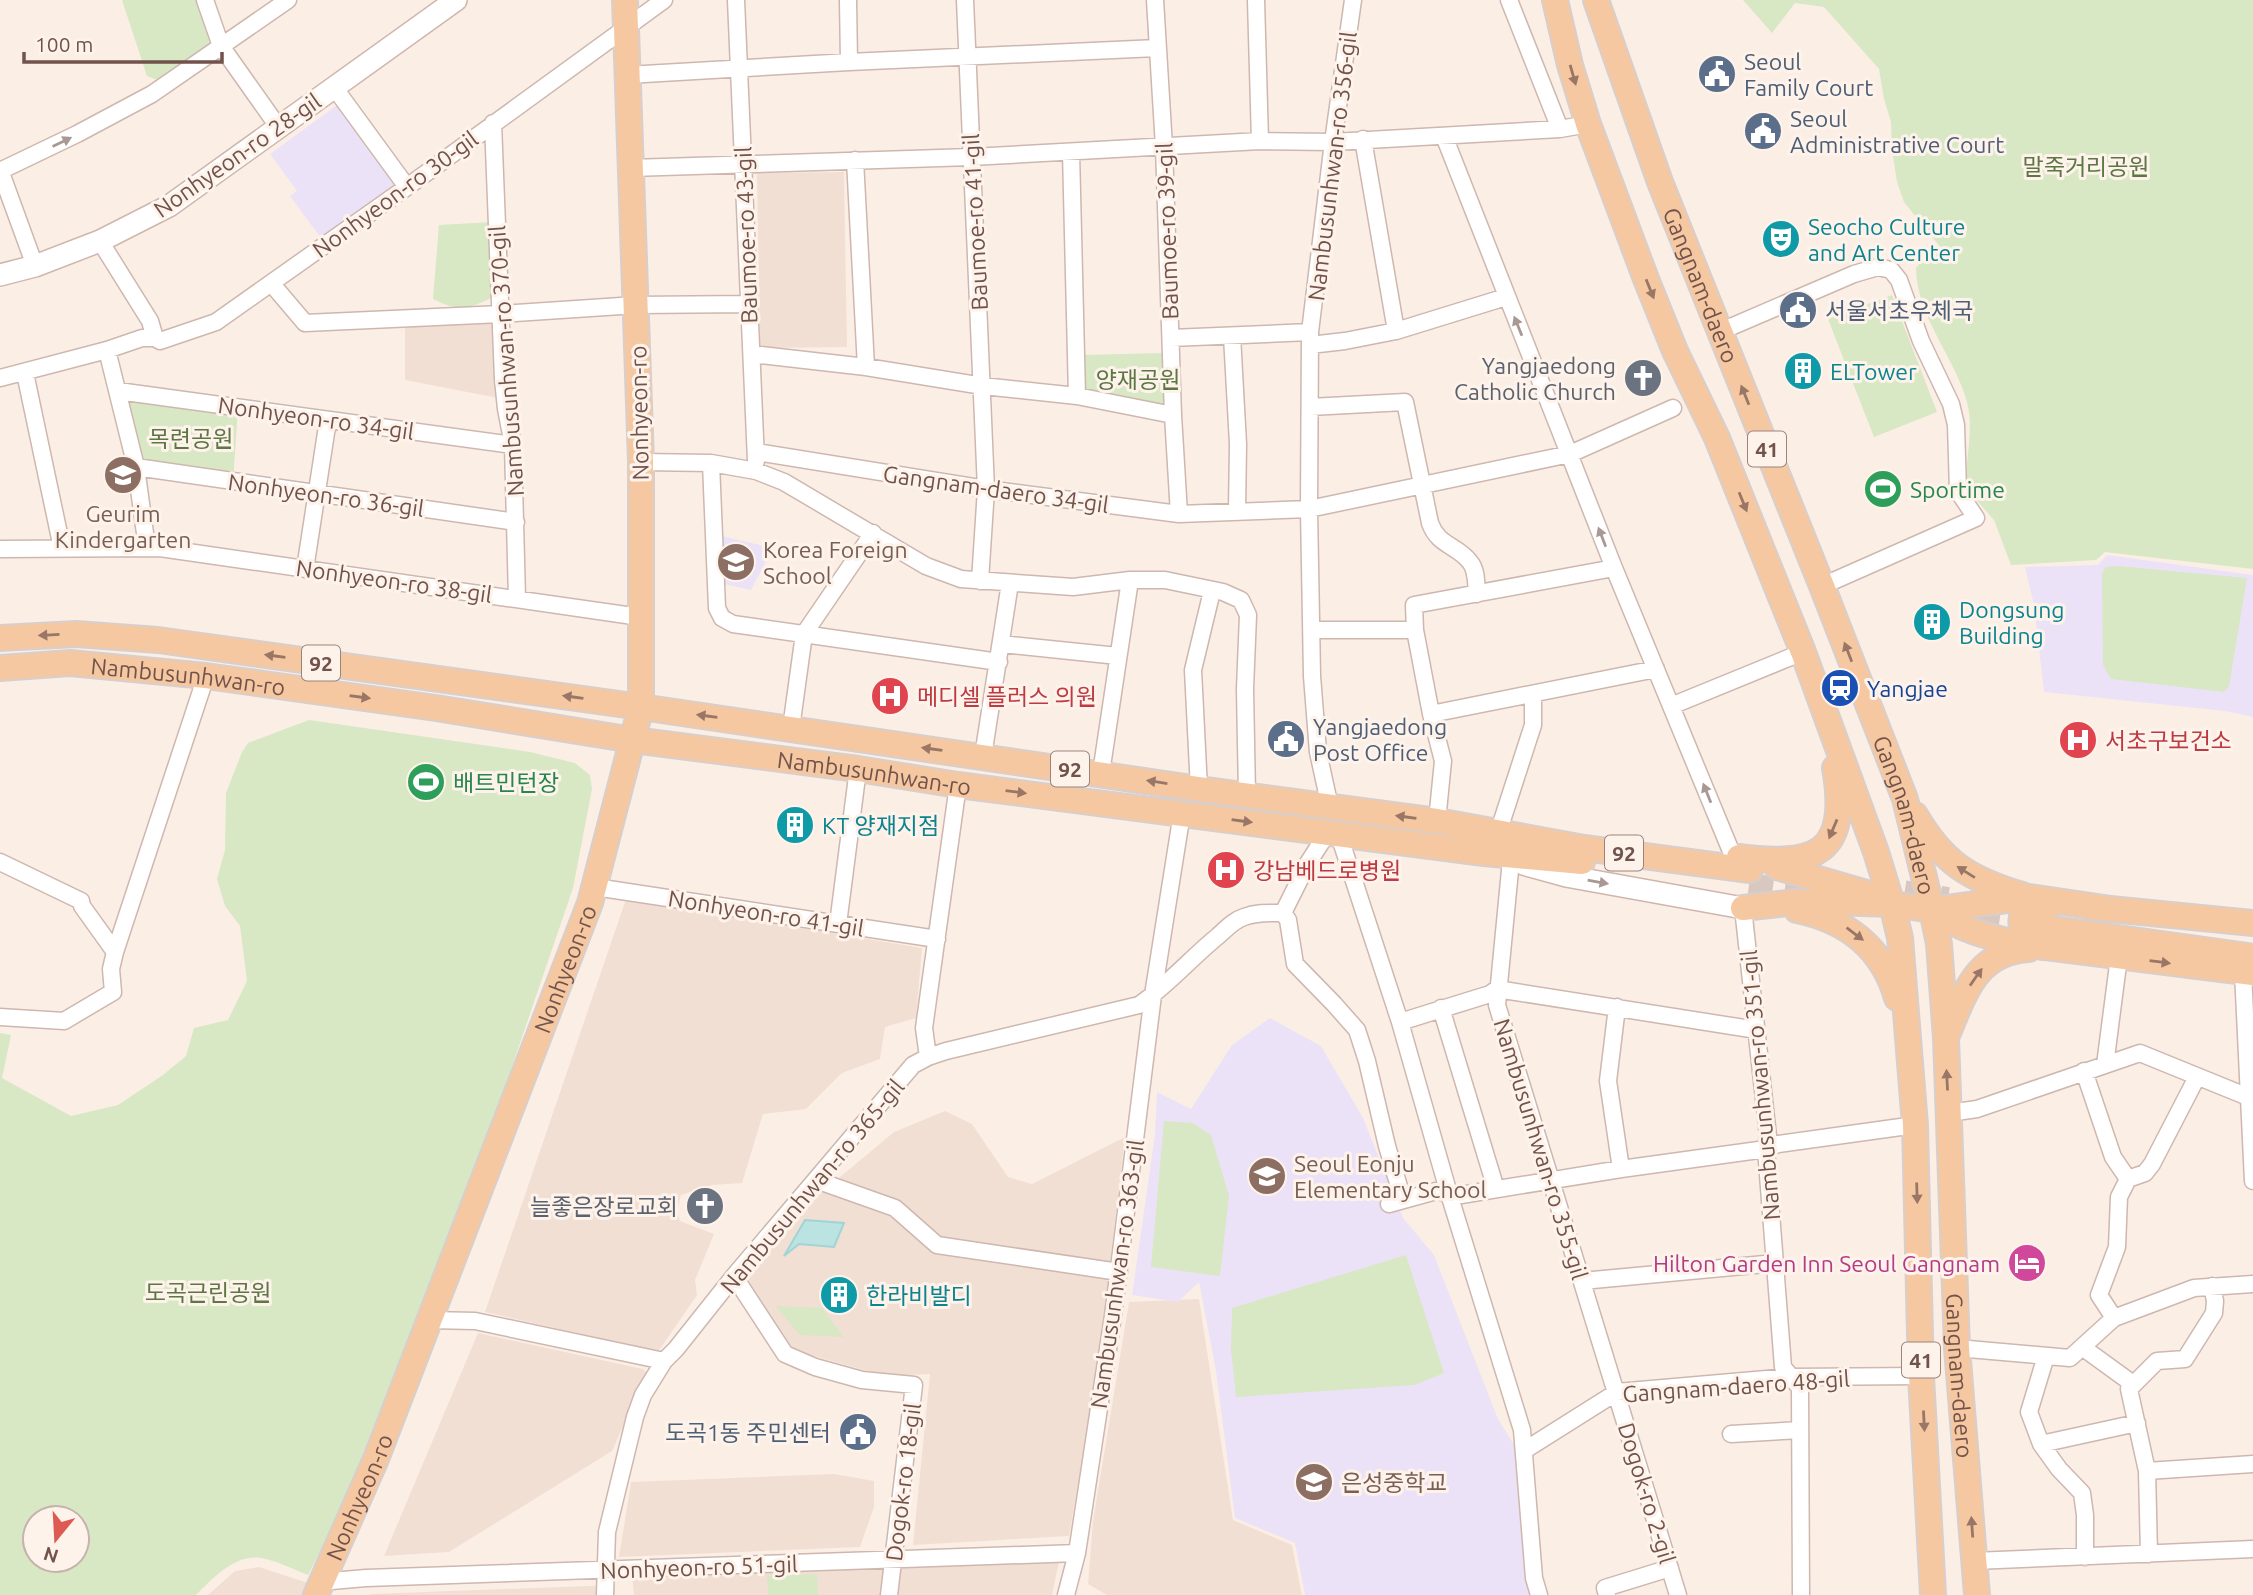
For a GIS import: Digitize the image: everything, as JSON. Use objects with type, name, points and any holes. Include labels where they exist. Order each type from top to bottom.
[{"type":"main road","name":"Nonhyeon-ro","points":[[318,1589],[376,1459],[594,887],[641,707],[640,462],[625,0]]},
{"type":"main road","name":"Gangnam-daero","points":[[1555,0],[1570,65],[1588,124],[1675,351],[1717,438],[1802,652],[1877,852],[1892,904],[1900,938],[1915,1125],[1922,1376],[1933,1595]]},
{"type":"main road","name":"Gangnam-daero","points":[[1596,0],[1660,183],[1905,799],[1932,910],[1939,944],[1949,1114],[1957,1348],[1977,1595]]},
{"type":"main road","name":"Nambusunhwan-ro","points":[[0,638],[76,634],[158,640],[1437,821],[1743,875]]},
{"type":"main road","points":[[0,661],[0,668]]},
{"type":"main road","name":"Nambusunhwan-ro","points":[[0,668],[71,663],[206,676],[436,708],[633,740],[1333,834],[1484,853],[1743,875]]},
{"type":"main road","points":[[1743,875],[1785,861],[1802,859],[1820,850],[1832,834],[1840,802],[1826,714]]},
{"type":"main road","points":[[1905,799],[1932,842],[1954,864],[1987,883],[2039,921],[2119,957],[2250,967]]},
{"type":"main road","points":[[1743,875],[1796,902],[1892,904],[2039,921],[2253,939]]},
{"type":"main road","points":[[1743,875],[1857,890],[1892,904]]},
{"type":"main road","points":[[1743,875],[1798,910],[1824,917],[1855,933],[1876,954],[1887,972],[1909,1040]]},
{"type":"main road","points":[[2039,921],[2025,937],[2021,921],[2029,907],[2035,904],[2253,923]]},
{"type":"main road","points":[[1932,910],[1954,924],[1982,935],[2104,908]]},
{"type":"main road","points":[[2039,921],[2250,967]]},
{"type":"main road","points":[[1945,1038],[1966,992],[1987,962],[2011,951],[2039,921]]},
{"type":"street","points":[[205,0],[221,46],[279,128]]},
{"type":"street","points":[[35,266],[0,171],[152,94],[288,0]]},
{"type":"street","name":"Nonhyeon-ro 28-gil","points":[[0,275],[35,266],[100,241],[169,206],[456,0]]},
{"type":"street","name":"Nonhyeon-ro 30-gil","points":[[0,378],[142,338],[155,338],[160,341],[216,322],[664,0]]},
{"type":"street","name":"Baumoe-ro 43-gil","points":[[736,0],[756,471]]},
{"type":"street","points":[[848,0],[849,62]]},
{"type":"street","name":"Baumoe-ro 41-gil","points":[[965,0],[986,489],[979,580]]},
{"type":"street","name":"Baumoe-ro 39-gil","points":[[1155,0],[1164,147],[1172,415],[1179,514]]},
{"type":"street","points":[[1256,0],[1260,141]]},
{"type":"street","name":"Nambusunhwan-ro 356-gil","points":[[1330,807],[1318,752],[1312,676],[1310,339],[1353,0]]},
{"type":"street","points":[[1508,0],[1560,129]]},
{"type":"street","points":[[627,75],[1157,48]]},
{"type":"street","points":[[334,87],[407,187]]},
{"type":"street","name":"Nambusunhwan-ro 370-gil","points":[[493,123],[505,399],[513,445],[517,599]]},
{"type":"street","points":[[631,168],[971,157],[1260,141],[1333,142],[1560,129],[1588,124]]},
{"type":"street","name":"Nambusunhwan-ro 351-gil","points":[[1444,136],[1614,568],[1743,875],[1768,1136],[1766,1149],[1783,1367],[1800,1388],[1801,1595]]},
{"type":"street","points":[[1363,139],[1396,331]]},
{"type":"street","points":[[1071,152],[1077,397]]},
{"type":"street","points":[[855,160],[866,367]]},
{"type":"street","points":[[100,241],[150,321],[155,338]]},
{"type":"street","points":[[1719,332],[1854,274],[1878,267],[1891,270],[1899,280],[1921,341],[1951,404],[1956,425],[1958,491],[1976,518],[1822,586]]},
{"type":"street","points":[[271,283],[305,323],[636,305],[749,304]]},
{"type":"street","points":[[1310,339],[1345,341],[1396,331],[1506,297]]},
{"type":"street","points":[[1232,336],[1238,444],[1237,512]]},
{"type":"street","name":"Nambusunhwan-ro 356-gil","points":[[1171,338],[1232,336],[1310,339]]},
{"type":"street","points":[[107,350],[136,467],[147,548]]},
{"type":"street","points":[[752,354],[1077,397],[1172,415]]},
{"type":"street","points":[[25,373],[62,548]]},
{"type":"street","name":"Nonhyeon-ro 34-gil","points":[[118,391],[513,445]]},
{"type":"street","points":[[1310,407],[1405,402],[1434,535],[1469,560],[1474,569],[1477,594]]},
{"type":"street","name":"Gangnam-daero 34-gil","points":[[756,452],[986,489],[1179,514],[1309,509],[1570,454],[1673,408]]},
{"type":"street","points":[[305,569],[328,420]]},
{"type":"street","points":[[640,462],[711,463],[756,471],[784,482],[926,566],[961,579],[1073,586],[1130,580],[1165,580],[1223,592],[1241,600],[1248,615],[1245,689],[1247,794]]},
{"type":"street","points":[[711,463],[717,608],[722,618],[733,624],[999,662]]},
{"type":"street","name":"Nonhyeon-ro 36-gil","points":[[136,467],[516,522]]},
{"type":"street","points":[[791,728],[804,634],[873,533]]},
{"type":"street","name":"Nonhyeon-ro 38-gil","points":[[0,550],[147,548],[640,617]]},
{"type":"street","points":[[1437,821],[1443,761],[1415,630],[1414,606],[1614,568]]},
{"type":"street","points":[[1101,774],[1130,580]]},
{"type":"street","name":"Nambusunhwan-ro","points":[[983,756],[1010,583]]},
{"type":"street","points":[[1199,789],[1193,670],[1212,591]]},
{"type":"street","points":[[1312,630],[1415,630]]},
{"type":"street","points":[[1001,644],[1118,656]]},
{"type":"street","points":[[1671,706],[1802,652]]},
{"type":"street","points":[[1431,713],[1656,669]]},
{"type":"street","points":[[0,1017],[64,1021],[113,992],[111,969],[115,952],[206,676]]},
{"type":"street","points":[[1498,833],[1533,725],[1533,694]]},
{"type":"street","points":[[838,924],[859,769]]},
{"type":"street","points":[[958,785],[924,1028],[928,1057],[1139,1005],[1234,922],[1260,913],[1283,913]]},
{"type":"street","name":"Nambusunhwan-ro 363-gil","points":[[1066,1595],[1077,1553],[1119,1272],[1153,995],[1182,813]]},
{"type":"street","points":[[1283,913],[1308,863],[1333,834],[1400,1022],[1449,1194],[1522,1430],[1534,1578],[1539,1595]]},
{"type":"street","points":[[1484,853],[1566,876],[1743,875]]},
{"type":"street","name":"Nambusunhwan-ro 355-gil","points":[[1511,860],[1497,1006],[1617,1392]]},
{"type":"street","points":[[0,862],[81,901],[115,952]]},
{"type":"street","name":"Nonhyeon-ro 41-gil","points":[[594,887],[937,939]]},
{"type":"street","points":[[1283,913],[1287,920],[1294,964],[1357,1030],[1387,1146],[1396,1202],[1436,1191],[1461,1195],[1915,1125]]},
{"type":"street","points":[[2105,1065],[2119,957]]},
{"type":"street","points":[[2250,967],[2253,1181]]},
{"type":"street","points":[[1400,1022],[1490,994],[1497,989],[1757,1030]]},
{"type":"street","points":[[1617,1007],[1608,1081],[1621,1169]]},
{"type":"street","points":[[1441,1008],[1496,1189]]},
{"type":"street","points":[[1949,1114],[1977,1109],[2140,1053],[2251,1098]]},
{"type":"street","name":"Nambusunhwan-ro 365-gil","points":[[605,1595],[607,1532],[635,1417],[643,1395],[664,1361],[734,1276],[913,1065],[928,1057]]},
{"type":"street","points":[[2084,1071],[2113,1157],[2128,1179]]},
{"type":"street","points":[[2114,1318],[2099,1295],[2117,1247],[2119,1197],[2128,1179],[2145,1172],[2152,1164],[2197,1077]]},
{"type":"street","points":[[816,1180],[895,1208],[937,1245],[1119,1272]]},
{"type":"street","points":[[1582,1281],[1776,1263]]},
{"type":"street","name":"Dogok-ro 18-gil","points":[[734,1276],[785,1354],[815,1367],[862,1380],[914,1385],[889,1595]]},
{"type":"street","points":[[1957,1348],[2070,1358],[2114,1318],[2194,1288],[2253,1284]]},
{"type":"street","points":[[2149,1553],[2147,1471],[2129,1389],[2157,1361],[2185,1359],[2214,1313],[2212,1286]]},
{"type":"street","points":[[429,1320],[475,1321],[664,1361]]},
{"type":"street","points":[[2082,1347],[2133,1384]]},
{"type":"street","points":[[2046,1356],[2029,1412],[2041,1444],[2059,1469],[2082,1493],[2085,1557]]},
{"type":"street","name":"Gangnam-daero 48-gil","points":[[1525,1450],[1617,1392],[1790,1377],[1922,1376]]},
{"type":"street","name":"Dogok-ro 2-gil","points":[[1617,1392],[1678,1595]]},
{"type":"street","points":[[2041,1444],[2137,1423]]},
{"type":"street","points":[[1731,1434],[1800,1430]]},
{"type":"street","points":[[2147,1471],[2253,1464]]},
{"type":"street","points":[[1975,1561],[2253,1549]]},
{"type":"street","name":"Nonhyeon-ro 51-gil","points":[[318,1589],[366,1578],[1077,1553]]},
{"type":"street","points":[[1607,1595],[1605,1588],[1670,1568]]},
{"type":"shaded area","points":[[340,103],[400,184],[323,241],[290,196],[297,191],[270,154]]},
{"type":"shaded area","points":[[844,172],[847,347],[760,348],[757,173]]},
{"type":"shaded area","points":[[496,318],[498,398],[405,380],[405,322]]},
{"type":"shaded area","points":[[722,536],[773,548],[751,590],[724,584]]},
{"type":"shaded area","points":[[2107,555],[2253,575],[2253,717],[2225,711],[2044,692],[2034,605],[2025,567],[2098,565]]},
{"type":"shaded area","name":"메디셀 플러스 의원","points":[[875,682],[908,687],[906,710],[871,705]]},
{"type":"shaded area","points":[[626,899],[922,948],[916,1018],[885,1027],[880,1059],[842,1073],[806,1109],[763,1114],[742,1183],[712,1185],[681,1195],[677,1210],[680,1221],[714,1234],[695,1280],[697,1295],[658,1352],[485,1312]]},
{"type":"shaded area","points":[[1270,1018],[1321,1046],[1363,1118],[1403,1218],[1434,1255],[1498,1419],[1516,1448],[1525,1574],[1530,1595],[1305,1595],[1295,1543],[1235,1518],[1216,1371],[1199,1282],[1178,1302],[1132,1295],[1155,1134],[1157,1092],[1191,1109],[1232,1045]]},
{"type":"shaded area","points":[[945,1111],[972,1124],[1008,1177],[1032,1184],[1125,1137],[1098,1366],[1069,1536],[913,1545],[930,1374],[886,1376],[792,1350],[746,1277],[822,1192],[894,1132]]},
{"type":"shaded area","points":[[1199,1299],[1233,1520],[1292,1545],[1302,1595],[1107,1595],[1088,1584],[1093,1521],[1129,1302]]},
{"type":"shaded area","points":[[478,1333],[643,1369],[647,1373],[612,1451],[449,1552],[384,1556]]},
{"type":"shaded area","points":[[834,1474],[874,1481],[874,1507],[860,1547],[619,1557],[631,1482]]},
{"type":"shaded area","points":[[1059,1562],[1052,1595],[634,1595],[632,1576]]},
{"type":"shaded area","points":[[259,1567],[311,1584],[307,1595],[208,1595],[235,1571]]},
{"type":"shaded area","points":[[615,1585],[615,1595],[369,1595],[371,1594]]},
{"type":"green space","points":[[122,0],[196,0],[210,42],[209,47],[163,82],[147,76]]},
{"type":"green space","name":"말죽거리공원","points":[[1743,0],[2253,0],[2253,569],[2105,552],[2096,560],[2011,565],[1994,520],[1965,487],[1970,433],[1967,402],[1954,368],[1929,320],[1918,286],[1916,268],[1928,254],[1941,248],[1904,202],[1897,182],[1891,122],[1879,69],[1824,7],[1795,3],[1772,33]]},
{"type":"green space","points":[[493,222],[491,298],[462,308],[433,299],[439,225]]},
{"type":"green space","points":[[1892,295],[1937,412],[1874,437],[1828,319]]},
{"type":"green space","name":"양재공원","points":[[1164,353],[1166,410],[1082,394],[1082,355]]},
{"type":"green space","name":"목련공원","points":[[118,391],[238,408],[233,482],[136,467]]},
{"type":"green space","points":[[2106,567],[2247,578],[2229,686],[2224,692],[2111,679],[2103,665],[2102,573]]},
{"type":"green space","name":"도곡근린공원","points":[[309,720],[530,752],[575,763],[590,775],[592,789],[573,888],[465,1204],[348,1498],[308,1575],[273,1561],[251,1558],[233,1563],[196,1595],[0,1595],[0,1033],[11,1035],[2,1078],[71,1116],[118,1105],[186,1056],[194,1028],[228,1020],[247,981],[240,926],[225,906],[217,879],[225,850],[226,793],[248,743]]},
{"type":"green space","points":[[1164,1121],[1193,1123],[1211,1135],[1229,1196],[1220,1276],[1151,1267]]},
{"type":"green space","points":[[1406,1255],[1444,1373],[1414,1385],[1236,1397],[1231,1349],[1232,1308]]},
{"type":"green space","points":[[775,1306],[822,1308],[844,1337],[800,1335]]},
{"type":"green space","points":[[817,1574],[818,1595],[768,1595],[767,1576]]},
{"type":"water","points":[[805,1220],[844,1223],[834,1247],[799,1244],[784,1256]]},
{"type":"tunnel","points":[[1749,885],[1821,895]]},
{"type":"tunnel","points":[[1869,887],[1948,899]]},
{"type":"tunnel","points":[[1940,913],[2040,927]]},
{"type":"place","name":"Seoul Family Court","points":[[1717,74]]},
{"type":"place","name":"Seoul Administrative Court","points":[[1763,131]]},
{"type":"place","name":"Seocho Culture and Art Center","points":[[1781,239]]},
{"type":"place","name":"서울서초우체국","points":[[1798,310]]},
{"type":"place","name":"ELTower","points":[[1803,371]]},
{"type":"place","name":"Yangjaedong Catholic Church","points":[[1643,378]]},
{"type":"place","name":"Geurim Kindergarten","points":[[123,475]]},
{"type":"place","name":"Sportime","points":[[1883,489]]},
{"type":"place","name":"Korea Foreign School","points":[[736,562]]},
{"type":"place","name":"Dongsung Building","points":[[1932,622]]},
{"type":"place","name":"Yangjae","points":[[1840,688]]},
{"type":"place","name":"메디셀 플러스 의원","points":[[890,696]]},
{"type":"place","name":"Yangjaedong Post Office","points":[[1286,739]]},
{"type":"place","name":"서초구보건소","points":[[2078,740]]},
{"type":"place","name":"배트민턴장","points":[[426,782]]},
{"type":"place","name":"KT 양재지점","points":[[795,825]]},
{"type":"place","name":"강남베드로병원","points":[[1226,870]]},
{"type":"place","name":"Seoul Eonju Elementary School","points":[[1267,1176]]},
{"type":"place","name":"늘좋은장로교회","points":[[705,1206]]},
{"type":"place","name":"Hilton Garden Inn Seoul Gangnam","points":[[2027,1263]]},
{"type":"place","name":"한라비발디","points":[[839,1295]]},
{"type":"place","name":"도곡1동 주민센터","points":[[858,1432]]},
{"type":"place","name":"은성중학교","points":[[1314,1482]]}]
